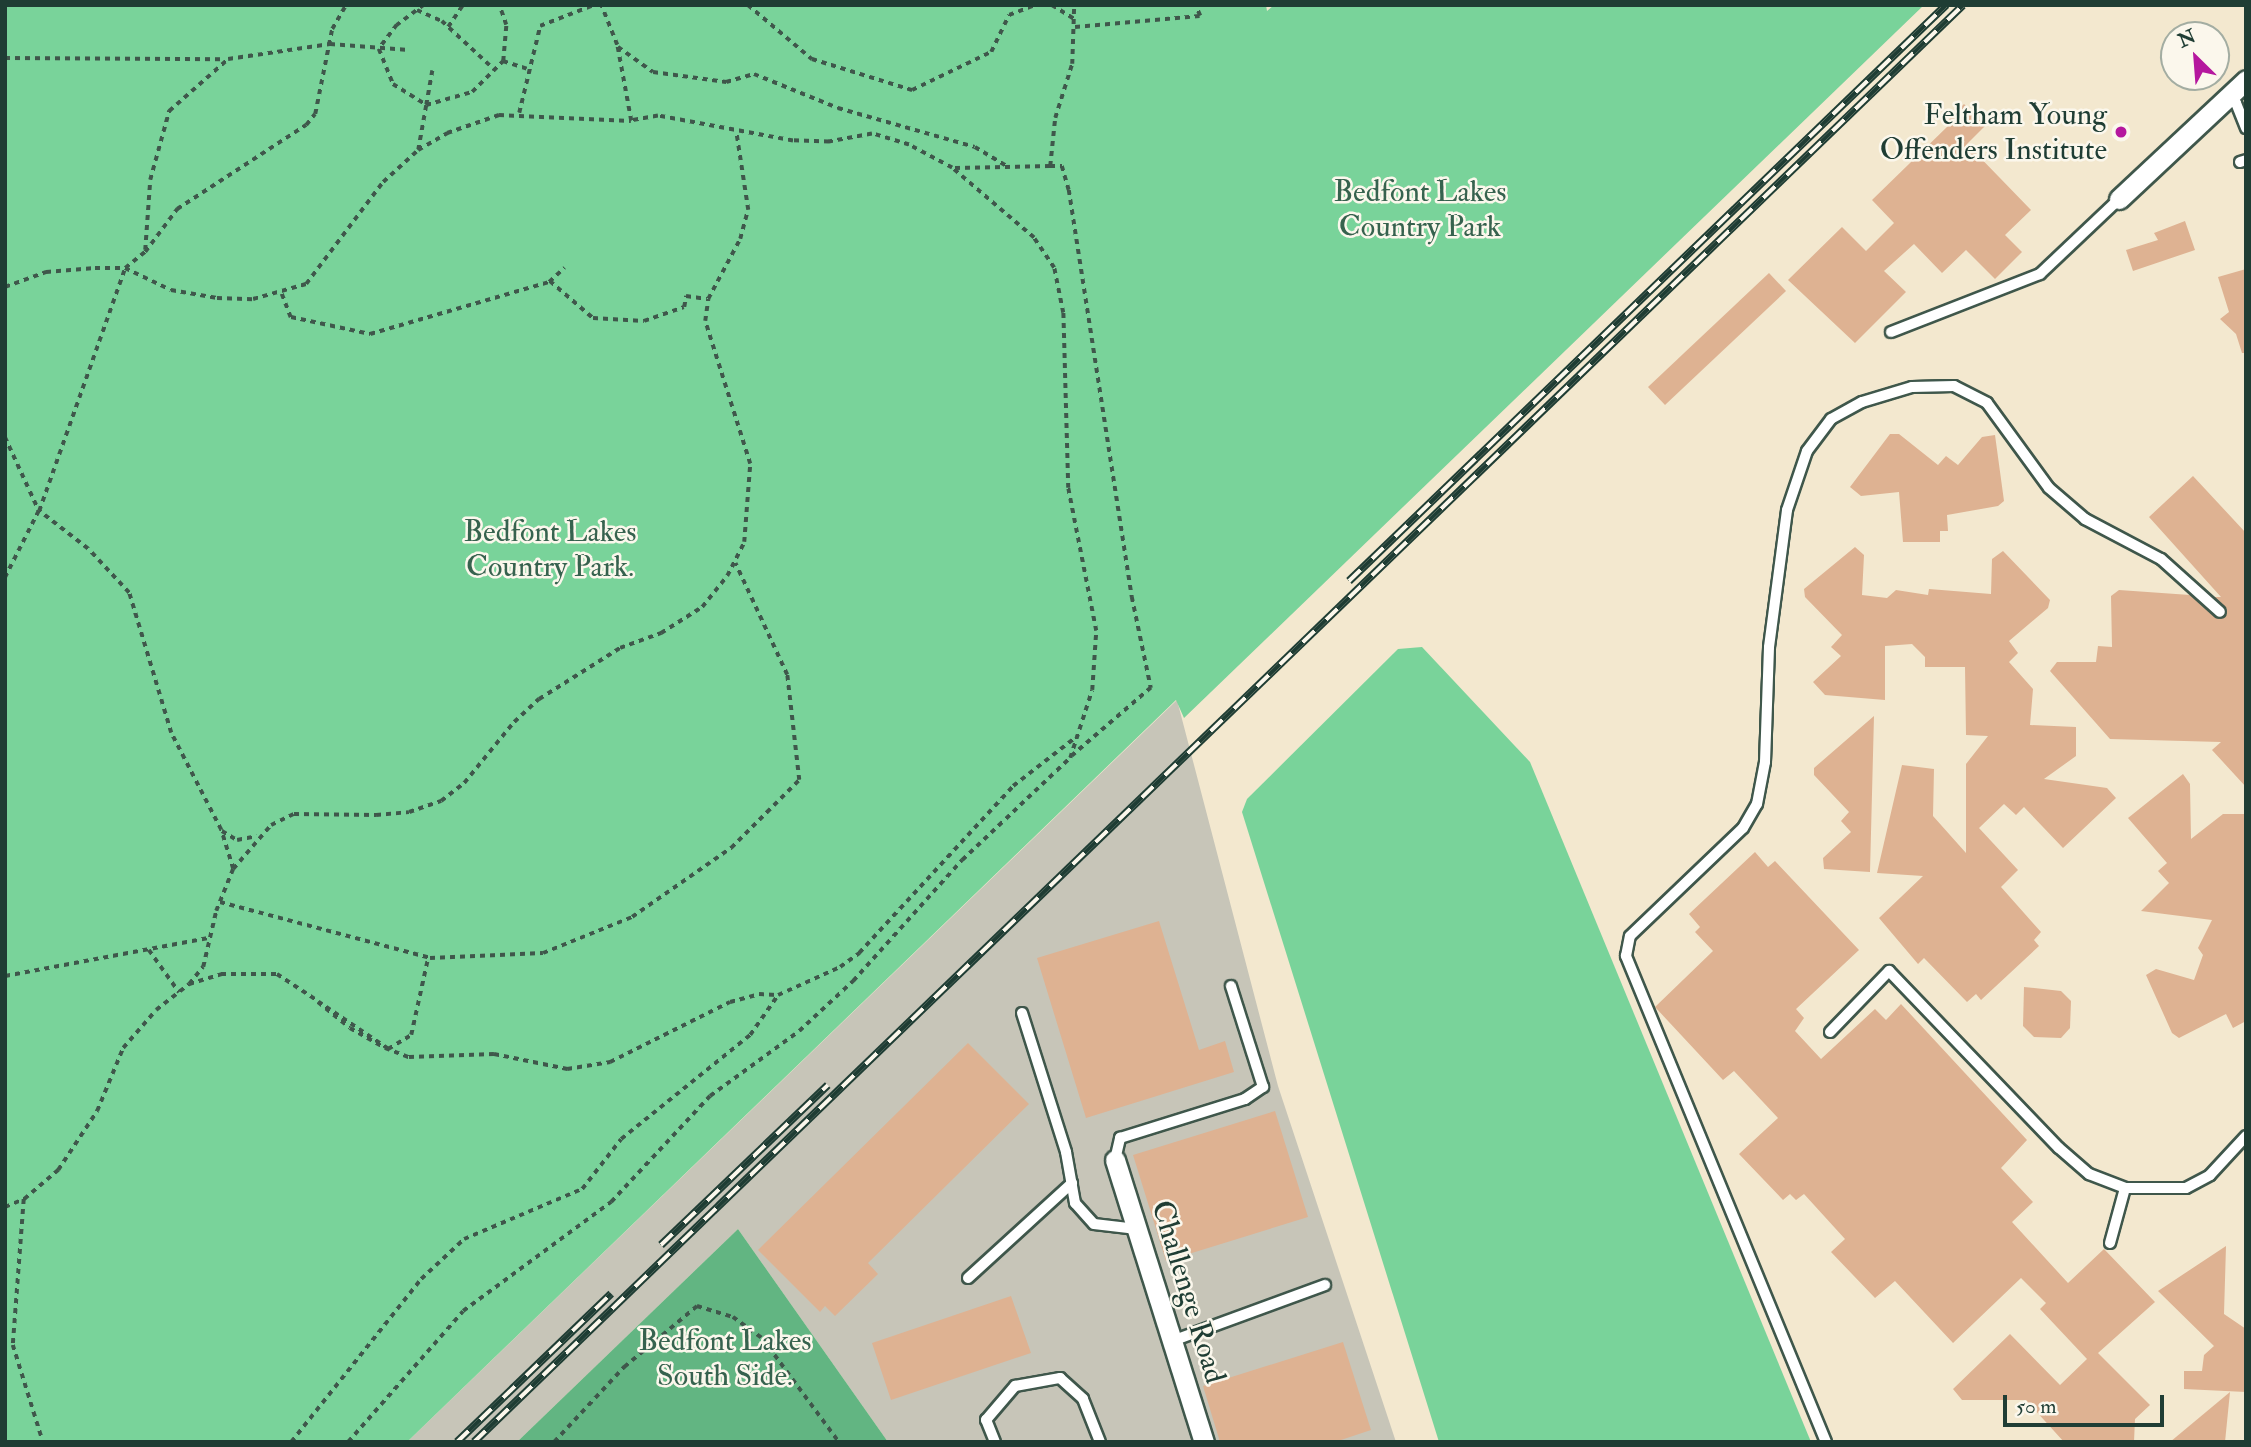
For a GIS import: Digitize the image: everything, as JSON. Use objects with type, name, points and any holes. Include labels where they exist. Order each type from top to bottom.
[{"type":"street","points":[[2119,199],[2246,80]]},
{"type":"street","name":"Challenge Road","points":[[1115,1160],[1204,1442]]},
{"type":"lane","points":[[2227,97],[2236,103],[2246,128]]},
{"type":"lane","points":[[1891,332],[2040,274],[2119,199]]},
{"type":"lane","points":[[1826,1442],[1626,956],[1630,936],[1743,828],[1757,804],[1765,762],[1769,647],[1787,510],[1807,451],[1831,419],[1861,402],[1912,387],[1954,386],[1987,403],[2049,488],[2085,519],[2161,559],[2220,612]]},
{"type":"lane","points":[[1830,1032],[1889,971],[2059,1148],[2089,1174],[2125,1188],[2186,1188],[2210,1175],[2246,1136]]},
{"type":"lane","points":[[1115,1160],[1120,1138],[1245,1099],[1263,1087],[1231,986]]},
{"type":"lane","points":[[1022,1013],[1072,1183],[1075,1203],[1094,1224],[1138,1229]]},
{"type":"lane","points":[[968,1278],[1072,1183]]},
{"type":"lane","points":[[2110,1243],[2125,1188]]},
{"type":"lane","points":[[1172,1341],[1325,1285]]},
{"type":"lane","points":[[995,1442],[986,1420],[1015,1386],[1060,1378],[1083,1399],[1100,1442]]},
{"type":"path","points":[[5,578],[39,511],[125,268],[145,252],[177,209],[306,125],[321,101],[330,44],[338,14],[346,5]]},
{"type":"path","points":[[424,5],[397,25],[379,50],[383,68],[393,84],[426,105],[472,92],[503,61],[506,25],[499,5]]},
{"type":"path","points":[[448,27],[463,5]]},
{"type":"path","points":[[519,113],[527,69],[540,26],[594,5]]},
{"type":"path","points":[[601,5],[617,45],[631,121]]},
{"type":"path","points":[[748,5],[812,59],[912,90],[991,52],[1009,15],[1035,5]]},
{"type":"path","points":[[1052,5],[1075,19]]},
{"type":"path","points":[[1050,166],[1055,118],[1072,64],[1074,5]]},
{"type":"path","points":[[1075,27],[1200,16],[1195,5]]},
{"type":"path","points":[[416,10],[448,27],[495,70]]},
{"type":"path","points":[[5,58],[228,59],[330,44],[379,50],[409,50]]},
{"type":"path","points":[[617,45],[634,62],[653,72],[726,82],[754,74],[838,108],[975,147],[1008,167]]},
{"type":"path","points":[[145,252],[150,180],[169,111],[228,59]]},
{"type":"path","points":[[503,61],[527,69]]},
{"type":"path","points":[[418,150],[432,71]]},
{"type":"path","points":[[5,287],[46,272],[125,268],[171,290],[217,299],[282,294],[306,284],[375,191],[418,150],[472,124],[519,113],[555,120],[631,121],[658,116],[736,132],[829,142],[872,134],[909,145],[952,168],[1034,238],[1054,268],[1063,313],[1068,488],[1098,658],[1070,758]]},
{"type":"path","points":[[221,830],[237,840],[259,835],[293,814],[376,815],[409,812],[441,801],[464,783],[514,722],[539,699],[620,649],[661,633],[702,607],[734,562],[744,542],[750,464],[709,343],[708,299],[740,239],[747,210],[736,132]]},
{"type":"path","points":[[348,1442],[463,1311],[611,1202],[710,1096],[799,1031],[853,981],[1017,804],[1151,688],[1132,597],[1069,190],[1062,166],[952,168]]},
{"type":"path","points":[[282,294],[291,317],[370,334],[550,281],[564,268]]},
{"type":"path","points":[[550,281],[593,318],[644,321],[684,307],[686,296],[708,299]]},
{"type":"path","points":[[5,438],[39,511],[70,533],[129,593],[171,733],[221,830],[233,869]]},
{"type":"path","points":[[220,902],[428,958],[543,953],[632,917],[731,848],[799,780],[787,675],[734,562]]},
{"type":"path","points":[[388,1049],[318,1002],[350,1028],[388,1049],[433,1058],[494,1054],[566,1069],[610,1062],[730,1002],[759,994],[778,995],[840,967],[859,953],[1013,786],[1078,736]]},
{"type":"path","points":[[5,1207],[24,1199],[58,1170],[80,1141],[123,1048],[203,967],[220,902],[233,869],[259,835]]},
{"type":"path","points":[[5,976],[210,937]]},
{"type":"path","points":[[149,950],[178,992]]},
{"type":"path","points":[[388,1049],[411,1035],[428,958]]},
{"type":"path","points":[[188,984],[221,974],[277,974],[388,1049]]},
{"type":"path","points":[[291,1442],[421,1279],[464,1239],[582,1189],[621,1139],[750,1035],[778,995]]},
{"type":"path","points":[[24,1199],[13,1345],[43,1442]]},
{"type":"path","points":[[554,1442],[624,1367],[697,1306],[733,1317],[763,1339],[839,1442]]},
{"type":"shaded area","points":[[1177,700],[1278,1086],[1396,1442],[888,1442],[738,1229],[517,1442],[407,1442]]},
{"type":"green space","name":"Bedfont Lakes Country Park.","points":[[5,5],[1266,5],[1267,11],[1274,5],[1924,5],[1184,718],[1176,700],[407,1442],[5,1442]]},
{"type":"green space","points":[[1422,647],[1530,762],[1811,1442],[1439,1442],[1242,812],[1247,799],[1398,649]]},
{"type":"green space","name":"Bedfont Lakes South Side.","points":[[738,1229],[888,1442],[517,1442]]},
{"type":"building","points":[[1964,104],[1985,126],[1967,144],[2031,210],[2005,235],[2022,252],[1995,279],[1966,250],[1942,273],[1914,244],[1884,271],[1906,292],[1855,343],[1788,280],[1842,227],[1866,251],[1894,223],[1872,200],[1948,126],[1945,123]]},
{"type":"building","points":[[2185,221],[2195,250],[2133,271],[2126,250],[2158,240],[2154,233]]},
{"type":"building","points":[[2246,269],[2246,353],[2242,353],[2236,334],[2220,319],[2229,312],[2218,277]]},
{"type":"building","points":[[1769,273],[1786,291],[1665,405],[1648,387]]},
{"type":"building","points":[[1890,434],[1899,434],[1938,465],[1946,456],[1958,465],[1982,437],[1995,435],[2004,501],[1998,506],[1947,515],[1948,531],[1940,531],[1940,542],[1903,542],[1899,492],[1861,496],[1850,487]]},
{"type":"building","points":[[2193,476],[2246,533],[2246,787],[2212,750],[2221,742],[2110,739],[2050,671],[2057,662],[2096,662],[2098,646],[2112,647],[2111,596],[2119,590],[2190,595],[2216,618],[2226,616],[2227,609],[2214,597],[2221,597],[2149,517]]},
{"type":"building","points":[[1855,547],[1864,555],[1862,595],[1887,598],[1896,590],[1928,595],[1929,589],[1991,594],[1992,559],[2003,551],[2050,600],[2048,608],[2009,641],[2018,653],[2009,662],[2033,689],[2030,725],[2076,727],[2076,756],[2044,779],[2107,788],[2116,798],[2063,848],[2024,807],[2016,815],[2004,804],[1979,828],[2018,870],[2001,887],[2041,932],[2034,940],[2039,946],[1981,1000],[1976,994],[1967,1002],[1924,958],[1918,964],[1879,918],[1923,876],[1877,873],[1902,765],[1934,769],[1933,816],[1966,853],[1966,764],[1988,736],[1966,735],[1965,667],[1925,667],[1925,657],[1912,644],[1885,646],[1885,700],[1825,695],[1813,682],[1841,656],[1831,647],[1842,635],[1805,597],[1804,589]]},
{"type":"building","points":[[1874,716],[1870,872],[1824,869],[1823,858],[1851,832],[1841,821],[1849,812],[1814,775],[1814,768]]},
{"type":"building","points":[[2183,774],[2190,784],[2191,839],[2223,814],[2246,814],[2246,1021],[2233,1028],[2226,1014],[2179,1038],[2172,1033],[2146,975],[2156,969],[2194,980],[2203,955],[2198,948],[2212,920],[2141,911],[2169,883],[2158,871],[2167,863],[2128,818]]},
{"type":"building","points":[[1755,852],[1768,867],[1775,861],[1859,950],[1796,1009],[1804,1018],[1795,1031],[1821,1059],[1875,1009],[1886,1020],[1901,1004],[2027,1140],[2001,1168],[2033,1202],[2012,1222],[2068,1283],[2104,1249],[2155,1302],[2098,1353],[2150,1405],[2135,1419],[2134,1442],[2064,1442],[2026,1400],[1962,1400],[1953,1389],[2010,1334],[2060,1385],[2087,1359],[2040,1309],[2046,1303],[2021,1278],[1953,1343],[1895,1281],[1875,1298],[1831,1252],[1845,1239],[1804,1194],[1796,1200],[1790,1194],[1783,1200],[1739,1154],[1778,1118],[1734,1071],[1723,1080],[1655,1007],[1713,951],[1695,932],[1700,927],[1689,914]]},
{"type":"building","points":[[1159,921],[1199,1050],[1225,1041],[1234,1072],[1086,1118],[1037,958]]},
{"type":"building","points":[[2024,987],[2061,991],[2071,1001],[2070,1028],[2061,1038],[2034,1037],[2023,1026]]},
{"type":"building","points":[[968,1043],[1029,1104],[868,1263],[878,1274],[835,1316],[825,1306],[820,1312],[758,1250]]},
{"type":"building","points":[[1275,1111],[1308,1217],[1166,1261],[1133,1155]]},
{"type":"building","points":[[2226,1246],[2224,1314],[2246,1329],[2246,1392],[2184,1389],[2184,1371],[2202,1371],[2204,1355],[2214,1346],[2158,1291]]},
{"type":"building","points":[[1011,1296],[1031,1353],[891,1400],[872,1343]]},
{"type":"building","points":[[1343,1342],[1371,1430],[1335,1442],[1220,1442],[1203,1386]]},
{"type":"building","points":[[2230,1392],[2225,1442],[2170,1442]]},
{"type":"railway","points":[[1349,581],[1946,5]]},
{"type":"railway","points":[[474,1442],[1963,5]]},
{"type":"railway","points":[[661,1245],[828,1085]]},
{"type":"railway","points":[[457,1442],[611,1294]]},
{"type":"place","name":"Feltham Young Offenders Institute","points":[[2121,132]]},
{"type":"park label","name":"Bedfont Lakes Country Park","points":[[1420,209]]}]
